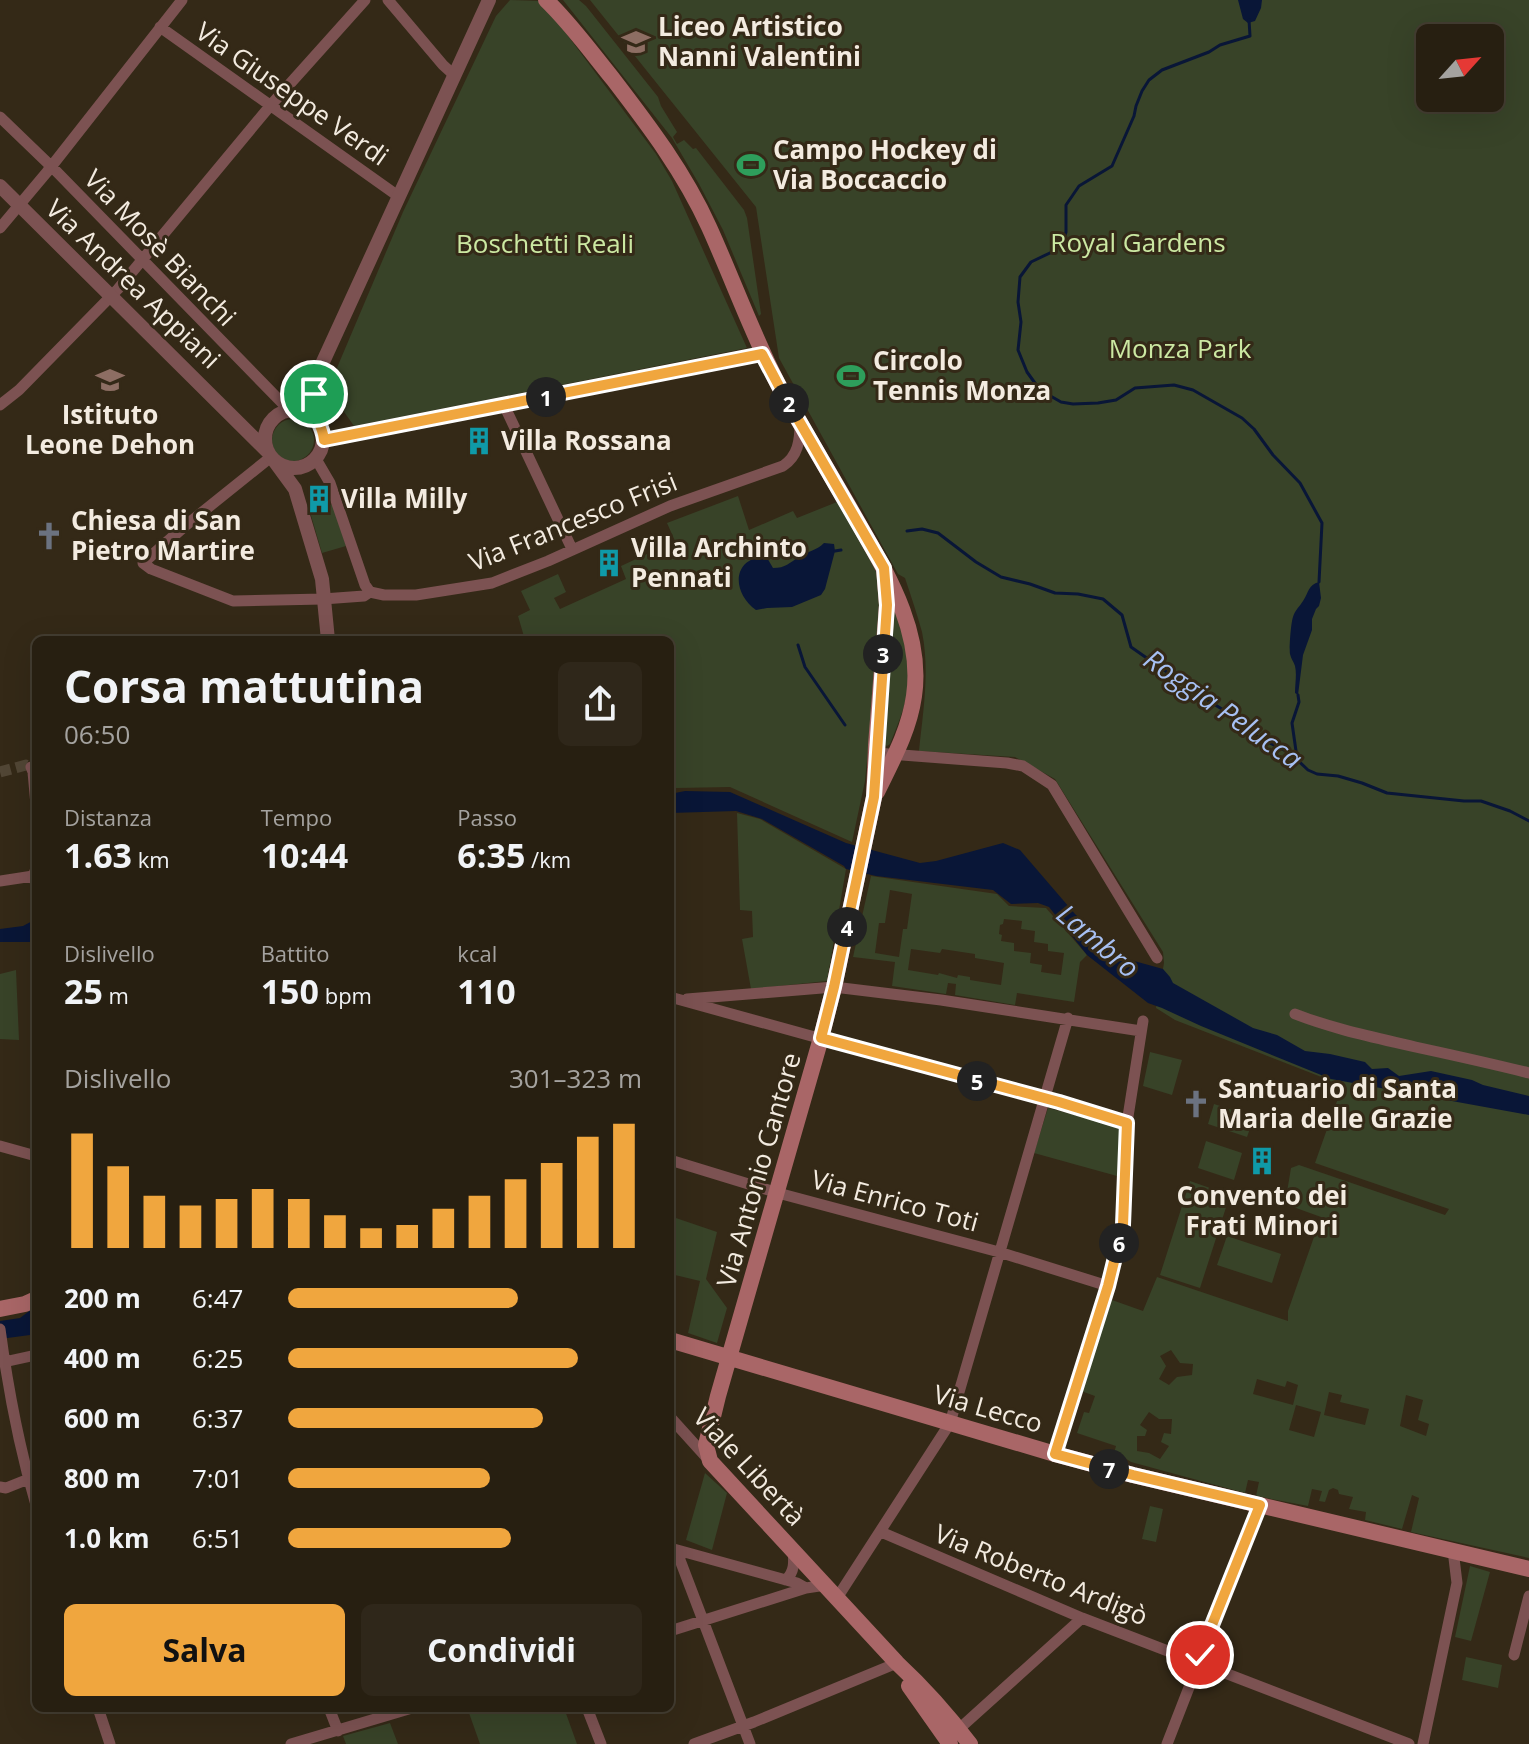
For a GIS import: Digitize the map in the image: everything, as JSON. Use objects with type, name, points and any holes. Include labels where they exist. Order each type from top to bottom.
[{"type":"main road","points":[[546,0],[566,19]]},
{"type":"main road","points":[[555,0],[566,19],[654,132],[685,180],[708,225],[762,354],[896,590],[915,660],[914,695],[907,729],[874,797]]},
{"type":"main road","points":[[874,797],[887,605],[884,568]]},
{"type":"main road","name":"Via Antonio Cantore","points":[[710,1461],[707,1437],[821,1038],[874,797]]},
{"type":"main road","points":[[0,1309],[32,1301]]},
{"type":"main road","name":"Via Lecco","points":[[674,1341],[1133,1475],[1529,1569]]},
{"type":"main road","name":"Viale Libertà","points":[[710,1461],[897,1663],[909,1685],[955,1737],[970,1744]]},
{"type":"street","points":[[0,228],[182,0]]},
{"type":"street","points":[[0,405],[19,390],[111,296],[270,106],[365,0]]},
{"type":"street","points":[[388,0],[454,75]]},
{"type":"street","points":[[233,415],[255,423],[264,422],[299,402],[322,364],[489,1]]},
{"type":"street","name":"Via Giuseppe Verdi","points":[[160,27],[398,196]]},
{"type":"street","name":"Via Mosè Bianchi","points":[[0,117],[289,410]]},
{"type":"street","name":"Via Andrea Appiani","points":[[0,186],[271,456],[295,489],[322,579],[328,636]]},
{"type":"street","points":[[324,440],[762,354]]},
{"type":"street","points":[[295,489],[302,471],[322,449],[324,440],[312,404],[322,364]]},
{"type":"street","points":[[504,405],[572,549]]},
{"type":"street","points":[[289,410],[305,411],[316,419]]},
{"type":"street","points":[[273,419],[265,434],[271,456],[280,465],[289,468],[312,462]]},
{"type":"street","name":"Via Francesco Frisi","points":[[271,456],[143,563],[151,569],[233,601],[323,599],[364,596],[370,592],[416,595],[483,585],[510,577],[670,506],[783,466],[797,448],[800,423]]},
{"type":"street","points":[[312,462],[330,483],[370,592]]},
{"type":"street","points":[[876,753],[1007,763],[1023,766],[1052,785],[1157,958]]},
{"type":"street","points":[[0,881],[32,877]]},
{"type":"street","points":[[674,998],[834,987],[1142,1026],[1127,1123],[1123,1225],[1108,1286],[1055,1454]]},
{"type":"street","points":[[674,998],[1127,1123]]},
{"type":"street","points":[[1295,1014],[1363,1036],[1529,1073]]},
{"type":"street","points":[[675,1549],[806,1588],[831,1592],[881,1532],[950,1423],[1068,1018]]},
{"type":"street","points":[[0,1146],[32,1155]]},
{"type":"street","name":"Via Enrico Toti","points":[[674,1161],[778,1193],[999,1252],[1108,1286]]},
{"type":"street","points":[[0,1487],[6,1488],[32,1478],[12,1408],[1,1339]]},
{"type":"street","points":[[4,1362],[32,1356]]},
{"type":"street","name":"Viale Libertà","points":[[674,1421],[710,1461]]},
{"type":"street","points":[[1167,1744],[1260,1505]]},
{"type":"street","name":"Via Roberto Ardigò","points":[[881,1532],[1082,1618],[1409,1744]]},
{"type":"street","points":[[675,1549],[750,1744]]},
{"type":"street","name":"Viale Libertà","points":[[786,1580],[792,1575],[793,1549]]},
{"type":"street","points":[[1423,1744],[1454,1598],[1460,1552]]},
{"type":"street","points":[[674,1630],[806,1588]]},
{"type":"street","points":[[1514,1655],[1529,1596]]},
{"type":"street","points":[[955,1737],[1082,1618]]},
{"type":"street","points":[[694,1744],[897,1663]]},
{"type":"street","points":[[99,1712],[110,1744]]},
{"type":"street","points":[[331,1712],[338,1731]]},
{"type":"street","points":[[291,1744],[399,1712]]},
{"type":"street","points":[[589,1712],[601,1744]]},
{"type":"street","name":"Viale Libertà","points":[[955,1737],[977,1744]]},
{"type":"green space","name":"Boschetti Reali","points":[[510,0],[542,1],[656,154],[672,181],[747,348],[354,426],[328,389],[403,212],[496,16]]},
{"type":"green space","points":[[563,0],[579,0],[586,6],[658,97],[677,132],[673,137],[677,144],[684,140],[693,149],[696,148],[744,210],[759,316],[723,230],[672,138]]},
{"type":"green space","name":"Monza Park","points":[[590,0],[1529,0],[1529,1558],[1411,1532],[1419,1498],[1412,1495],[1402,1529],[1365,1520],[1366,1512],[1349,1509],[1353,1497],[1339,1494],[1333,1488],[1329,1490],[1325,1502],[1319,1501],[1322,1491],[1312,1489],[1308,1506],[1256,1496],[1259,1482],[1248,1480],[1245,1493],[1131,1462],[1114,1453],[1116,1446],[1077,1433],[1084,1412],[1089,1413],[1095,1396],[1081,1391],[1112,1300],[1143,1311],[1157,1277],[1288,1321],[1288,1311],[1321,1217],[1285,1204],[1291,1168],[1299,1165],[1445,1215],[1449,1209],[1315,1163],[1342,1087],[1175,1020],[1156,1008],[1163,952],[1055,779],[1015,757],[919,751],[926,677],[924,647],[905,578],[898,574],[779,358],[756,207]],"holes":[[[1171,1350],[1180,1363],[1193,1364],[1192,1375],[1177,1377],[1169,1385],[1159,1379],[1166,1366],[1160,1356]],[[1257,1379],[1285,1387],[1287,1381],[1298,1385],[1293,1405],[1253,1394]],[[1329,1392],[1342,1395],[1340,1402],[1369,1409],[1365,1425],[1324,1415]],[[1406,1395],[1423,1400],[1418,1420],[1429,1424],[1426,1436],[1400,1426]],[[1296,1405],[1321,1412],[1314,1437],[1289,1430]],[[1149,1412],[1159,1419],[1172,1419],[1171,1434],[1164,1433],[1161,1442],[1169,1446],[1160,1459],[1137,1451],[1137,1436],[1145,1436],[1147,1430],[1140,1425]]]},
{"type":"green space","points":[[293,419],[308,425],[314,440],[308,455],[293,461],[278,455],[272,440],[278,425]]},
{"type":"green space","points":[[738,496],[749,530],[793,511],[797,518],[837,502],[875,568],[880,586],[865,781],[852,842],[730,787],[674,789],[674,636],[524,636],[518,616],[530,610],[521,591],[558,574],[566,592],[554,598],[560,609],[626,579],[621,566],[675,541],[667,523]]},
{"type":"green space","points":[[333,504],[346,546],[322,553],[310,512]]},
{"type":"green space","points":[[890,587],[904,639],[909,679],[902,711],[887,746],[883,744]]},
{"type":"green space","points":[[737,813],[760,819],[846,869],[827,981],[751,989],[742,939],[753,937],[752,911],[740,910]]},
{"type":"green space","points":[[871,876],[997,894],[1009,906],[1046,908],[1087,955],[1080,962],[1074,1002],[1017,993],[1015,1005],[955,995],[956,984],[948,983],[946,994],[892,986],[895,962],[853,957]],"holes":[[[890,890],[912,894],[899,957],[875,953],[879,923],[885,923]],[[1004,919],[1022,921],[1021,929],[1035,931],[1034,942],[1048,944],[1048,951],[1064,953],[1061,975],[1041,972],[1042,965],[1030,963],[1031,953],[1014,951],[1014,943],[1001,941],[1000,925]],[[911,949],[940,953],[942,949],[1004,963],[1001,985],[958,975],[957,978],[908,970]]]},
{"type":"green space","points":[[16,970],[19,1040],[0,1039],[0,974]]},
{"type":"green space","points":[[1150,1052],[1182,1060],[1172,1095],[1143,1086]]},
{"type":"green space","points":[[1214,1104],[1254,1117],[1247,1137],[1208,1124]]},
{"type":"green space","points":[[1048,1108],[1120,1127],[1117,1176],[1034,1153]]},
{"type":"green space","points":[[1206,1141],[1242,1153],[1234,1180],[1198,1168]]},
{"type":"green space","points":[[1190,1181],[1230,1195],[1200,1288],[1160,1275]]},
{"type":"green space","points":[[674,1217],[717,1232],[706,1279],[727,1308],[717,1343],[688,1333],[700,1281],[675,1275],[674,1278]]},
{"type":"green space","points":[[1227,1236],[1281,1254],[1272,1283],[1217,1265]]},
{"type":"green space","points":[[705,1473],[727,1493],[712,1550],[686,1540]]},
{"type":"green space","points":[[1150,1506],[1163,1509],[1156,1542],[1142,1539]]},
{"type":"green space","points":[[1470,1566],[1490,1572],[1471,1641],[1455,1637]]},
{"type":"green space","points":[[1466,1657],[1502,1665],[1498,1688],[1462,1680]]},
{"type":"green space","points":[[565,1712],[577,1744],[480,1744],[469,1713]]},
{"type":"green space","points":[[390,1723],[398,1744],[346,1744],[343,1736]]},
{"type":"water","points":[[1238,0],[1262,0],[1255,21],[1248,23],[1243,19]]},
{"type":"water","points":[[824,543],[834,544],[835,551],[821,595],[792,607],[756,610],[748,603],[739,586],[741,569],[746,563],[766,556],[773,568],[781,567]]},
{"type":"water","points":[[1319,582],[1321,598],[1303,655],[1298,695],[1295,693],[1296,669],[1290,656],[1292,620],[1311,587]]},
{"type":"water","name":"Lambro","points":[[730,792],[846,843],[920,863],[1003,843],[1020,850],[1075,914],[1107,945],[1127,959],[1163,969],[1173,983],[1253,1028],[1277,1035],[1305,1051],[1365,1062],[1372,1069],[1388,1068],[1399,1076],[1431,1071],[1529,1096],[1529,1115],[1331,1079],[1148,1003],[1087,955],[1049,907],[1038,903],[1011,904],[993,890],[876,876],[846,869],[762,819],[736,811],[674,813],[674,793]]},
{"type":"water","points":[[32,921],[32,942],[0,942],[0,929],[23,926]]},
{"type":"water","points":[[32,1309],[30,1335],[0,1339],[0,1321],[20,1318]]},
{"type":"waterway","points":[[1249,20],[1250,36],[1220,45],[1162,70],[1149,80],[1112,166],[1079,186],[1066,205],[1063,242],[1054,251],[1031,262],[1020,277],[1018,350],[1027,372],[1040,390],[1061,402],[1098,403],[1116,400],[1135,388],[1174,385],[1193,390],[1242,418],[1300,483],[1322,523],[1319,582]]},
{"type":"waterway","name":"Roggia Pelucca","points":[[907,531],[922,529],[938,533],[1001,577],[1055,593],[1103,599],[1122,615],[1131,647],[1233,716],[1254,735],[1290,753],[1308,770],[1338,776],[1387,793],[1481,801],[1529,821]]},
{"type":"waterway","name":"Roggia Pelucca","points":[[835,551],[841,550]]},
{"type":"waterway","points":[[798,645],[805,667],[845,725]]},
{"type":"waterway","points":[[1297,758],[1292,723],[1299,702],[1298,695]]},
{"type":"tunnel","points":[[0,772],[26,765],[31,767]]},
{"type":"place","name":"Liceo Artistico Nanni Valentini","points":[[636,42]]},
{"type":"place","name":"Campo Hockey di Via Boccaccio","points":[[751,165]]},
{"type":"place","name":"Circolo Tennis Monza","points":[[851,376]]},
{"type":"place","name":"Istituto Leone Dehon","points":[[110,380]]},
{"type":"place","name":"Villa Rossana","points":[[479,441]]},
{"type":"place","name":"Villa Milly","points":[[319,499]]},
{"type":"place","name":"Chiesa di San Pietro Martire","points":[[49,536]]},
{"type":"place","name":"Villa Archinto Pennati","points":[[609,563]]},
{"type":"place","name":"Santuario di Santa Maria delle Grazie","points":[[1196,1104]]},
{"type":"place","name":"Convento dei Frati Minori","points":[[1262,1161]]},
{"type":"route","points":[[314,394],[312,411],[322,428],[324,440],[762,354],[884,568],[887,605],[874,797],[821,1038],[1127,1123],[1123,1225],[1108,1286],[1055,1454],[1260,1505],[1200,1655]]},
{"type":"park label","name":"Royal Gardens","points":[[1138,243]]}]
